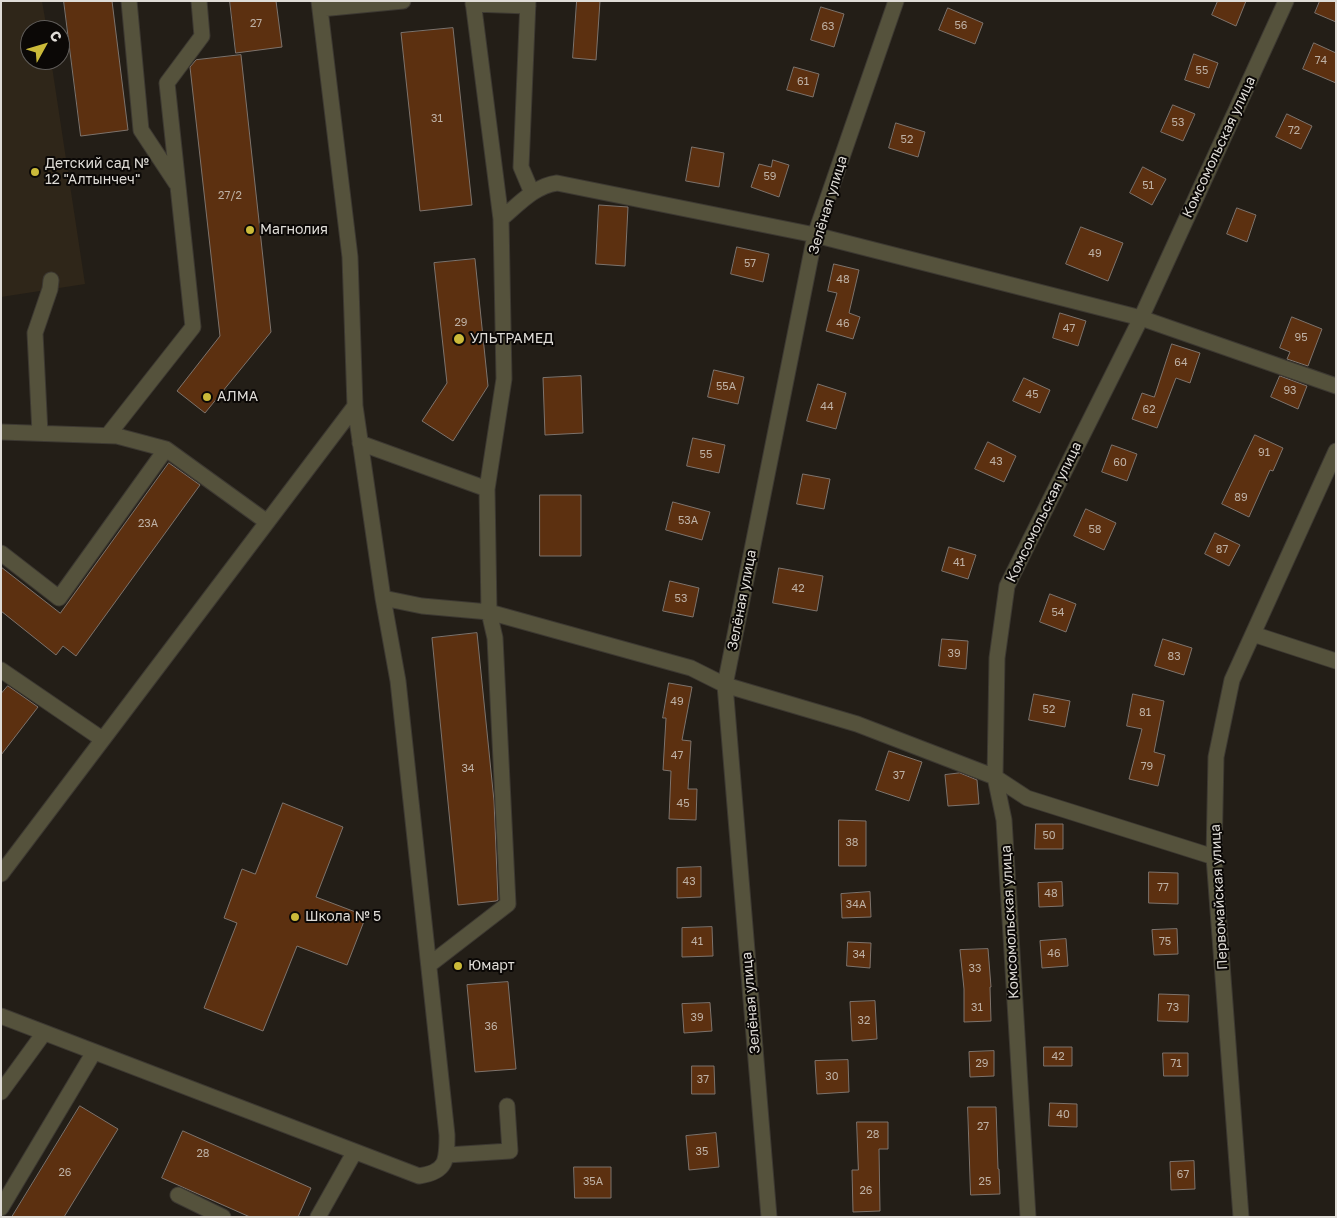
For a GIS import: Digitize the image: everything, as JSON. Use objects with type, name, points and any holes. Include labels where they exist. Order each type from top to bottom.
[{"type":"street","points":[[129,1],[141,130],[178,185]]},
{"type":"street","points":[[108,435],[193,327],[167,83],[202,36],[198,1]]},
{"type":"street","points":[[1,1016],[354,1153],[419,1176],[433,1174],[442,1167],[447,1155],[447,1135],[398,681],[382,598],[355,406],[350,257],[319,5],[402,1]]},
{"type":"street","name":"Зелёная улица","points":[[769,1217],[725,685],[815,235],[896,1]]},
{"type":"street","name":"Комсомольская улица","points":[[1028,1217],[1004,820],[995,777],[997,658],[1007,586],[1141,318],[1286,1]]},
{"type":"street","points":[[429,965],[508,904],[495,638],[489,612],[487,489],[504,379],[501,219],[473,3],[528,3],[521,167],[532,193]]},
{"type":"street","points":[[501,219],[532,193],[547,184],[557,183],[815,235],[1141,318],[1336,386]]},
{"type":"street","points":[[40,433],[35,333],[50,289],[51,280]]},
{"type":"street","points":[[1,874],[355,406]]},
{"type":"street","points":[[1,432],[118,436],[166,449],[267,522]]},
{"type":"street","points":[[360,443],[487,489]]},
{"type":"street","points":[[1,553],[59,598],[166,449]]},
{"type":"street","name":"Первомайская улица","points":[[1242,1217],[1214,858],[1216,757],[1232,680],[1336,451]]},
{"type":"street","points":[[382,598],[422,606],[489,612],[691,668],[725,685],[857,724],[995,777],[1027,798],[1214,858]]},
{"type":"street","points":[[1253,634],[1336,661]]},
{"type":"street","points":[[1,670],[102,739]]},
{"type":"street","points":[[1,1092],[44,1033]]},
{"type":"street","points":[[1,1208],[94,1052]]},
{"type":"street","points":[[447,1155],[510,1151],[507,1106]]},
{"type":"street","points":[[318,1217],[354,1153]]},
{"type":"street","points":[[178,1195],[223,1217]]},
{"type":"shaded area","name":"Детский сад № 12 \"Алтынчеч\"","points":[[1,1],[42,1],[45,20],[20,20],[20,70],[53,70],[85,284],[1,297]]},
{"type":"building","points":[[64,1],[112,1],[128,130],[81,136],[70,49],[70,20],[66,20]]},
{"type":"building","points":[[230,1],[276,1],[282,47],[236,53]]},
{"type":"building","points":[[577,1],[600,1],[596,60],[573,58]]},
{"type":"building","points":[[1218,1],[1246,1],[1236,26],[1212,15]]},
{"type":"building","points":[[1320,1],[1336,1],[1336,22],[1315,13]]},
{"type":"building","points":[[821,7],[844,14],[834,47],[811,40]]},
{"type":"building","points":[[948,8],[983,23],[975,44],[939,30]]},
{"type":"building","points":[[453,28],[472,205],[420,211],[401,33]]},
{"type":"building","points":[[1314,43],[1336,53],[1336,83],[1303,69]]},
{"type":"building","points":[[1194,54],[1218,63],[1209,88],[1185,80]]},
{"type":"building","points":[[241,55],[271,332],[205,413],[177,391],[220,336],[190,67],[196,60]]},
{"type":"building","points":[[794,67],[819,74],[813,97],[787,90]]},
{"type":"building","points":[[1173,105],[1195,114],[1183,141],[1161,132]]},
{"type":"building","points":[[1287,114],[1312,126],[1301,149],[1276,137]]},
{"type":"building","points":[[896,123],[925,132],[918,157],[889,148]]},
{"type":"building","points":[[692,147],[724,153],[719,187],[686,181]]},
{"type":"building","points":[[773,160],[789,165],[779,197],[751,187],[759,164],[771,167]]},
{"type":"building","points":[[1143,167],[1166,179],[1152,205],[1130,193]]},
{"type":"building","points":[[599,205],[628,207],[625,266],[596,264]]},
{"type":"building","points":[[1237,208],[1256,215],[1247,242],[1227,234]]},
{"type":"building","points":[[1081,227],[1123,243],[1108,281],[1066,264]]},
{"type":"building","points":[[737,247],[769,254],[763,282],[731,274]]},
{"type":"building","points":[[475,259],[488,386],[453,441],[422,421],[447,383],[434,263]]},
{"type":"building","points":[[834,264],[859,270],[849,313],[860,317],[853,339],[826,331],[837,293],[828,291]]},
{"type":"building","points":[[1060,313],[1086,321],[1078,346],[1053,338]]},
{"type":"building","points":[[1292,317],[1322,329],[1308,366],[1287,359],[1290,352],[1280,348]]},
{"type":"building","points":[[1172,344],[1200,353],[1190,383],[1176,378],[1157,428],[1132,419],[1142,393],[1154,397]]},
{"type":"building","points":[[714,370],[744,377],[738,404],[708,397]]},
{"type":"building","points":[[581,376],[583,433],[545,435],[543,378]]},
{"type":"building","points":[[1280,376],[1307,386],[1298,409],[1271,397]]},
{"type":"building","points":[[1024,378],[1050,390],[1040,413],[1013,401]]},
{"type":"building","points":[[818,384],[846,393],[836,429],[807,421]]},
{"type":"building","points":[[1255,435],[1283,448],[1273,471],[1270,470],[1249,517],[1222,504]]},
{"type":"building","points":[[693,438],[725,445],[719,473],[687,466]]},
{"type":"building","points":[[988,442],[1016,456],[1004,482],[975,469]]},
{"type":"building","points":[[1112,445],[1137,454],[1127,481],[1102,472]]},
{"type":"building","points":[[169,463],[200,485],[76,656],[63,646],[56,655],[1,611],[1,567],[60,613]]},
{"type":"building","points":[[803,474],[830,479],[824,509],[797,504]]},
{"type":"building","points":[[540,495],[581,495],[581,556],[540,556]]},
{"type":"building","points":[[673,502],[710,512],[702,540],[666,530]]},
{"type":"building","points":[[1086,509],[1116,523],[1104,550],[1074,536]]},
{"type":"building","points":[[1215,533],[1240,545],[1229,566],[1205,554]]},
{"type":"building","points":[[949,547],[976,555],[968,579],[942,571]]},
{"type":"building","points":[[779,568],[823,576],[817,611],[773,603]]},
{"type":"building","points":[[670,581],[699,588],[693,617],[663,611]]},
{"type":"building","points":[[1050,594],[1076,604],[1066,632],[1040,622]]},
{"type":"building","points":[[477,633],[494,801],[498,900],[458,905],[432,638]]},
{"type":"building","points":[[942,639],[968,641],[966,669],[939,666]]},
{"type":"building","points":[[1163,639],[1192,648],[1184,675],[1155,666]]},
{"type":"building","points":[[669,683],[692,687],[682,740],[691,741],[688,789],[697,789],[696,820],[669,819],[671,771],[663,770],[666,718],[663,718]]},
{"type":"building","points":[[8,686],[38,707],[1,755],[1,694]]},
{"type":"building","points":[[1034,694],[1070,701],[1065,727],[1029,720]]},
{"type":"building","points":[[1133,694],[1164,701],[1154,752],[1165,755],[1158,786],[1129,779],[1142,729],[1127,726]]},
{"type":"building","points":[[889,751],[922,762],[909,801],[876,790]]},
{"type":"building","points":[[960,773],[977,780],[979,804],[948,806],[945,775]]},
{"type":"building","name":"Школа № 5","points":[[283,803],[343,827],[316,897],[366,916],[347,965],[297,946],[263,1031],[204,1008],[237,923],[224,918],[242,869],[255,874]]},
{"type":"building","points":[[839,820],[866,821],[866,866],[839,866]]},
{"type":"building","points":[[1036,824],[1063,824],[1063,849],[1035,849]]},
{"type":"building","points":[[701,867],[701,897],[677,898],[677,868]]},
{"type":"building","points":[[1149,872],[1178,873],[1178,904],[1149,903]]},
{"type":"building","points":[[1062,882],[1063,906],[1039,907],[1038,883]]},
{"type":"building","points":[[870,892],[871,917],[842,918],[841,894]]},
{"type":"building","points":[[712,927],[713,956],[682,957],[682,928]]},
{"type":"building","points":[[1177,929],[1178,954],[1154,955],[1152,930]]},
{"type":"building","points":[[1066,939],[1068,966],[1042,968],[1040,941]]},
{"type":"building","points":[[848,942],[871,943],[870,968],[847,966]]},
{"type":"building","points":[[988,949],[991,1021],[964,1022],[964,989],[960,950]]},
{"type":"building","points":[[508,982],[516,1069],[475,1072],[467,985]]},
{"type":"building","points":[[1159,994],[1189,995],[1188,1022],[1158,1021]]},
{"type":"building","points":[[875,1001],[877,1039],[852,1041],[850,1002]]},
{"type":"building","points":[[710,1003],[712,1031],[684,1033],[682,1004]]},
{"type":"building","points":[[1044,1047],[1072,1047],[1072,1066],[1044,1066]]},
{"type":"building","points":[[994,1051],[994,1076],[970,1077],[969,1052]]},
{"type":"building","points":[[1163,1053],[1188,1053],[1188,1076],[1164,1076]]},
{"type":"building","points":[[848,1060],[849,1092],[817,1094],[815,1061]]},
{"type":"building","points":[[692,1066],[714,1066],[715,1094],[692,1094]]},
{"type":"building","points":[[1050,1103],[1077,1104],[1077,1127],[1049,1126]]},
{"type":"building","points":[[80,1106],[118,1129],[64,1217],[12,1217]]},
{"type":"building","points":[[968,1107],[996,1107],[1000,1194],[971,1195]]},
{"type":"building","points":[[857,1122],[888,1122],[888,1149],[879,1149],[880,1211],[853,1212],[852,1170],[858,1170]]},
{"type":"building","points":[[183,1131],[311,1188],[298,1217],[250,1217],[162,1178]]},
{"type":"building","points":[[716,1133],[719,1167],[689,1170],[686,1136]]},
{"type":"building","points":[[1194,1161],[1195,1189],[1171,1190],[1170,1162]]},
{"type":"building","points":[[574,1167],[611,1167],[611,1198],[575,1198]]},
{"type":"place","name":"Детский сад № 12 \"Алтынчеч\"","points":[[35,172]]},
{"type":"place","name":"Магнолия","points":[[250,230]]},
{"type":"place","name":"УЛЬТРАМЕД","points":[[459,339]]},
{"type":"place","name":"АЛМА","points":[[207,397]]},
{"type":"place","name":"Школа № 5","points":[[295,917]]},
{"type":"place","name":"Юмарт","points":[[458,966]]}]
